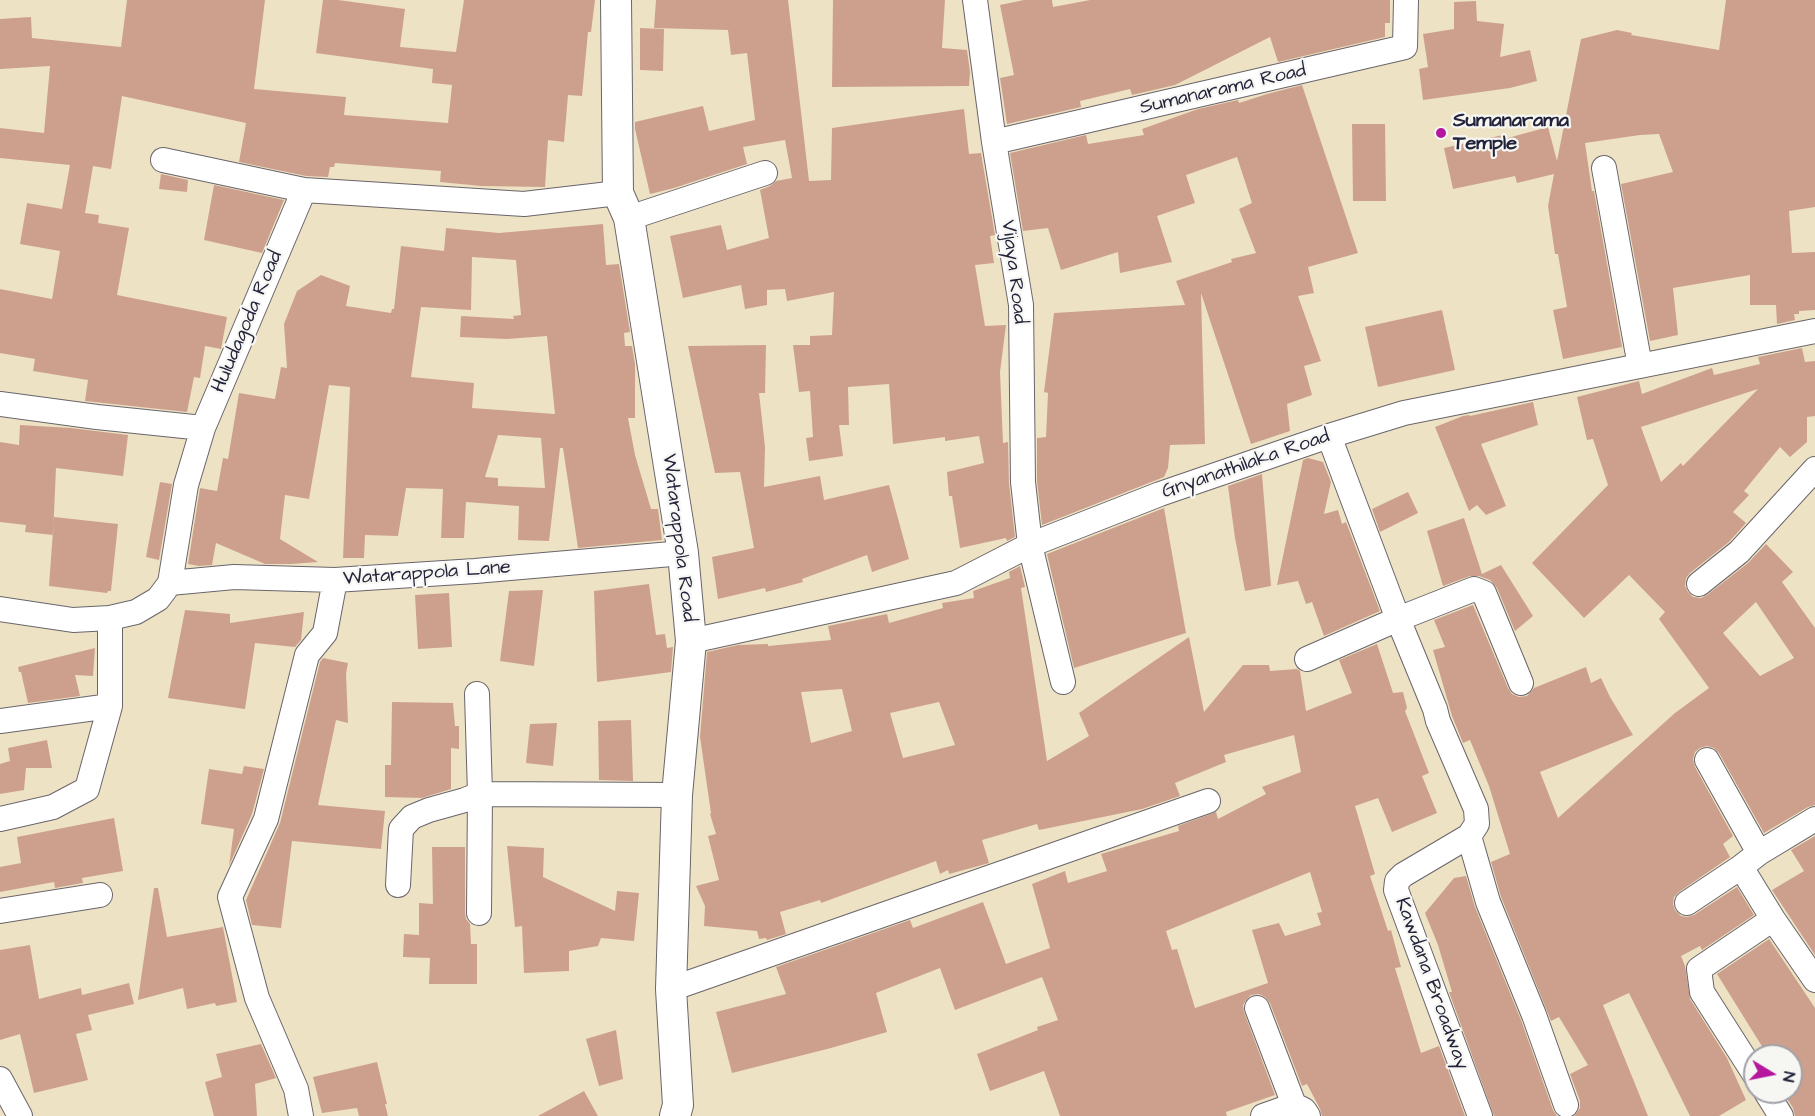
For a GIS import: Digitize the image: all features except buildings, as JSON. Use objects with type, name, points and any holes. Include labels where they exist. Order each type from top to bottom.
[{"type":"street","name":"Watarappola Road","points":[[616,0],[623,205],[683,553],[691,641],[677,795],[671,989],[678,1105],[675,1116]]},
{"type":"street","name":"Vijaya Road","points":[[975,0],[994,142],[1021,305],[1023,482],[1030,545],[1063,682]]},
{"type":"street","name":"Sumanarama Road","points":[[994,142],[1405,47],[1406,0]]},
{"type":"street","points":[[163,160],[304,190],[524,204],[623,205],[765,173]]},
{"type":"street","points":[[1604,168],[1640,366]]},
{"type":"street","name":"Huludagoda Road","points":[[170,583],[186,485],[203,428],[304,190]]},
{"type":"street","name":"Gnyanathilaka Road","points":[[691,641],[956,583],[1030,545],[1160,494],[1329,436],[1404,413],[1815,331]]},
{"type":"street","points":[[0,404],[203,428]]},
{"type":"street","points":[[1329,436],[1438,721],[1476,809],[1477,824],[1469,836],[1488,902],[1534,1015],[1566,1105]]},
{"type":"street","points":[[1699,584],[1739,552],[1815,469]]},
{"type":"street","name":"Watarappola Lane","points":[[170,583],[234,577],[335,580],[475,571],[683,553]]},
{"type":"street","points":[[301,1116],[296,1089],[257,998],[230,897],[266,819],[308,655],[325,633],[335,580]]},
{"type":"street","points":[[0,609],[73,620],[110,618],[136,612],[158,599],[170,583]]},
{"type":"street","points":[[1307,659],[1474,589],[1484,593],[1521,682]]},
{"type":"street","points":[[0,819],[53,807],[87,789],[110,706],[110,618]]},
{"type":"street","points":[[477,694],[480,794],[479,913]]},
{"type":"street","points":[[0,721],[110,706]]},
{"type":"street","points":[[1707,759],[1773,919],[1815,980]]},
{"type":"street","points":[[398,885],[401,829],[412,817],[480,794],[677,795]]},
{"type":"street","points":[[671,989],[1208,801]]},
{"type":"street","points":[[1687,903],[1815,819]]},
{"type":"street","name":"Kawdana Broadway","points":[[1469,836],[1403,875],[1397,881],[1396,890],[1480,1116]]},
{"type":"street","points":[[0,911],[100,895]]},
{"type":"street","points":[[1743,1056],[1702,992],[1699,969],[1773,919]]},
{"type":"street","points":[[1257,1008],[1301,1111],[1263,1116]]},
{"type":"street","points":[[0,1079],[20,1116]]},
{"type":"place","name":"Sumanarama Temple","points":[[1441,133]]}]
